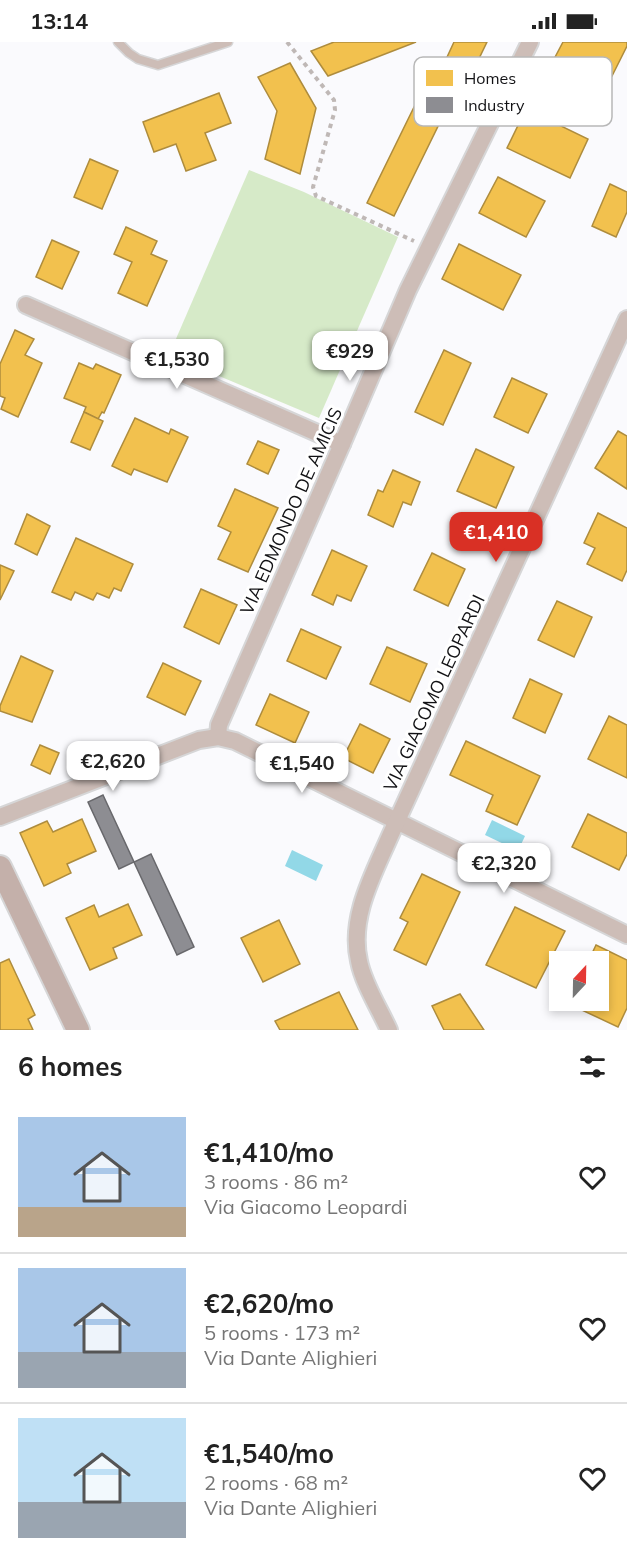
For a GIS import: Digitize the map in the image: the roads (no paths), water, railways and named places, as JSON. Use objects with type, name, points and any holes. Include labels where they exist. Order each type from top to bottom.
[{"type":"street","name":"VIA EDMONDO DE AMICIS","points":[[523,57],[530,42]]},
{"type":"street","name":"VIA EDMONDO DE AMICIS","points":[[218,736],[219,725],[408,290],[489,126]]},
{"type":"street","points":[[26,304],[342,444]]},
{"type":"street","name":"VIA GIACOMO LEOPARDI","points":[[389,1030],[359,963],[356,941],[365,895],[627,319]]},
{"type":"street","points":[[0,817],[199,740],[218,736],[235,741],[627,935]]},
{"type":"street","points":[[0,867],[78,1030]]},
{"type":"lane","points":[[118,42],[138,59],[158,65],[228,42]]},
{"type":"water","points":[[492,820],[525,836],[518,851],[485,835]]},
{"type":"water","points":[[292,850],[323,865],[316,881],[285,866]]}]
